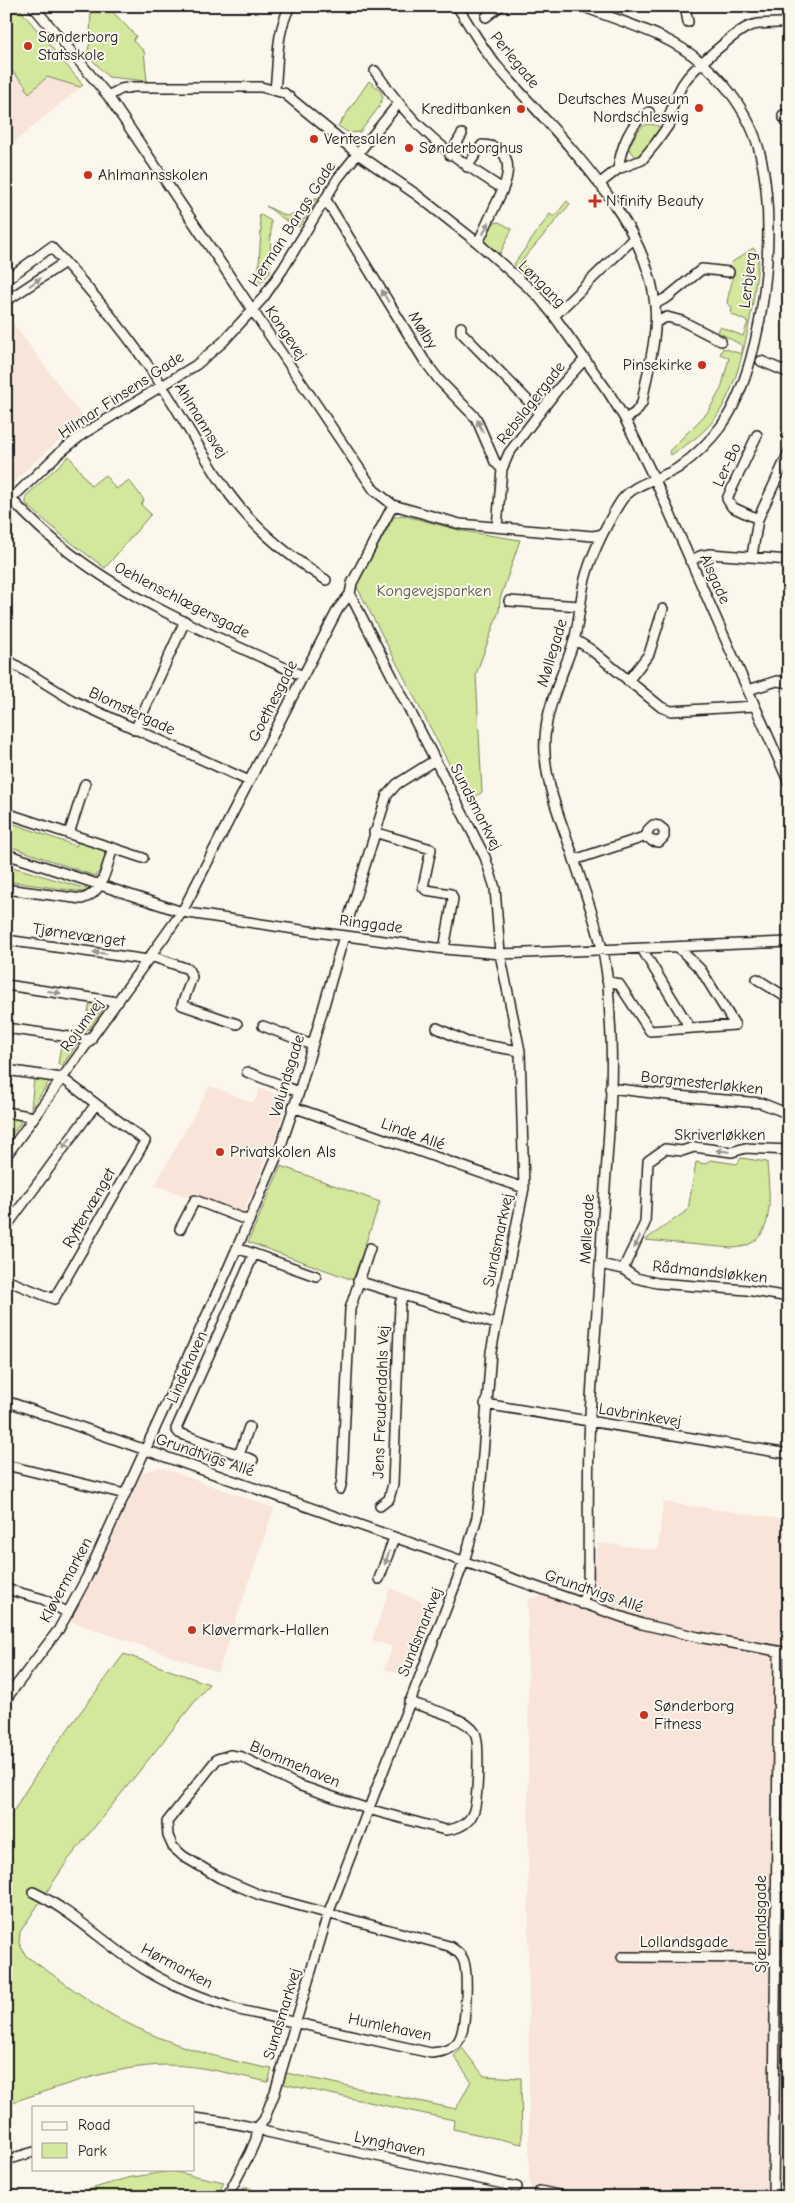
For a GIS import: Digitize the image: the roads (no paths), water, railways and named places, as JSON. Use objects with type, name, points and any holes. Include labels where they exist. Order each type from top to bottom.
[{"type":"street","name":"Kongevej","points":[[33,6],[108,96],[374,490],[392,505],[460,524],[592,536],[599,535]]},
{"type":"street","points":[[108,96],[133,86],[261,87],[275,89],[277,48],[280,31],[290,6]]},
{"type":"street","name":"Perlegade","points":[[457,6],[496,65],[583,162],[599,184],[634,238],[647,269],[655,304],[656,322],[642,403],[635,413],[624,419]]},
{"type":"street","points":[[486,17],[500,6]]},
{"type":"street","name":"Lerbjerg","points":[[582,6],[592,8],[655,34],[679,46],[703,63],[733,97],[751,127],[768,197],[767,255],[753,349],[740,391],[724,422],[702,448],[676,469],[656,480]]},
{"type":"street","points":[[685,6],[688,22]]},
{"type":"street","points":[[599,184],[618,169],[642,160],[656,144],[671,118],[678,93],[687,78],[735,35],[749,26],[768,23],[789,23]]},
{"type":"street","points":[[375,71],[398,104],[450,155],[503,189]]},
{"type":"street","name":"Løngang","points":[[275,89],[291,97],[358,154],[417,195],[478,243],[536,295],[554,316],[610,393],[656,480]]},
{"type":"street","name":"Herman Bangs Gade","points":[[253,311],[283,269],[338,178],[398,104]]},
{"type":"street","points":[[618,169],[621,150],[640,117],[650,112]]},
{"type":"street","points":[[450,155],[462,134]]},
{"type":"street","points":[[467,167],[482,145],[496,147],[504,154],[508,162],[507,179],[478,243]]},
{"type":"street","name":"Mølby","points":[[326,200],[424,360],[439,380],[476,418],[495,462],[502,469]]},
{"type":"street","points":[[554,316],[634,238]]},
{"type":"street","name":"Ahlmannsvej","points":[[6,280],[51,247],[94,294],[130,339],[162,386],[230,495],[258,527],[295,561],[326,580]]},
{"type":"street","points":[[6,301],[65,262]]},
{"type":"street","points":[[655,304],[668,297],[702,269],[729,272]]},
{"type":"street","name":"Hilmar Finsens Gade","points":[[8,502],[57,455],[83,434],[196,365],[219,346],[253,311]]},
{"type":"street","points":[[656,322],[667,317],[682,321],[721,341]]},
{"type":"street","points":[[461,327],[461,332],[540,413]]},
{"type":"street","name":"Rebslagergade","points":[[497,527],[502,469],[509,453],[585,359]]},
{"type":"street","points":[[761,361],[789,374]]},
{"type":"street","name":"Ler-Bo","points":[[757,435],[727,499],[732,507],[758,519]]},
{"type":"street","points":[[752,556],[758,519],[789,452]]},
{"type":"street","name":"Møllegade","points":[[582,1604],[588,1585],[590,1422],[610,1088],[610,1018],[603,951],[548,783],[545,736],[549,713],[574,639],[585,578],[597,548],[599,535],[608,527],[621,500],[627,493],[635,487],[656,480]]},
{"type":"street","name":"Alsgade","points":[[656,480],[690,561],[789,782]]},
{"type":"street","name":"Oehlenschlægersgade","points":[[8,502],[87,565],[137,597],[303,676]]},
{"type":"street","name":"Goethesgade","points":[[182,912],[338,609],[350,594],[352,583],[392,505]]},
{"type":"street","points":[[690,561],[710,554],[789,560]]},
{"type":"street","name":"Sundsmarkvej","points":[[227,2197],[253,2146],[258,2127],[264,2120],[328,1914],[464,1562],[477,1517],[486,1404],[496,1324],[524,1188],[520,1051],[500,954],[495,888],[491,874],[485,858],[436,760],[350,594]]},
{"type":"street","points":[[509,601],[580,606]]},
{"type":"street","points":[[628,681],[649,654],[663,609]]},
{"type":"street","points":[[135,730],[185,621]]},
{"type":"street","points":[[574,639],[590,648],[654,704],[672,711],[741,709],[755,706]]},
{"type":"street","name":"Blomstergade","points":[[6,659],[72,700],[249,781]]},
{"type":"street","points":[[748,690],[777,681],[789,683]]},
{"type":"street","points":[[349,917],[387,795],[397,784],[436,760]]},
{"type":"street","points":[[69,834],[86,784]]},
{"type":"street","points":[[6,813],[143,858]]},
{"type":"street","points":[[374,832],[431,849],[423,887],[426,890],[451,894],[453,899],[444,949]]},
{"type":"street","points":[[574,860],[647,836]]},
{"type":"street","points":[[6,888],[82,899],[92,896],[100,886],[112,848]]},
{"type":"street","name":"Ringgade","points":[[6,854],[182,912],[444,949],[500,954],[789,942]]},
{"type":"street","name":"Rojumvej","points":[[6,1155],[182,912]]},
{"type":"street","name":"Vølundsgade","points":[[145,1450],[237,1248],[278,1151],[298,1092],[344,936]]},
{"type":"street","name":"Tjørnevænget","points":[[6,940],[149,958],[188,970],[192,977],[182,1005],[237,1024]]},
{"type":"street","points":[[606,981],[619,984],[650,1030],[734,1026],[701,970],[678,948]]},
{"type":"street","points":[[642,949],[690,1028]]},
{"type":"street","points":[[757,979],[789,999]]},
{"type":"street","points":[[6,984],[118,1002]]},
{"type":"street","points":[[263,1026],[312,1045]]},
{"type":"street","points":[[6,1028],[91,1040]]},
{"type":"street","points":[[437,1028],[467,1042],[520,1051]]},
{"type":"street","points":[[6,1070],[62,1078]]},
{"type":"street","points":[[247,1072],[298,1092]]},
{"type":"street","name":"Ryttervænget","points":[[6,1280],[54,1299],[145,1141],[62,1078]]},
{"type":"street","name":"Borgmesterløkken","points":[[610,1088],[761,1103],[789,1114]]},
{"type":"street","points":[[6,1227],[96,1104]]},
{"type":"street","name":"Linde Allé","points":[[293,1107],[524,1188]]},
{"type":"street","points":[[6,1112],[34,1117]]},
{"type":"street","name":"Skriverløkken","points":[[623,1269],[644,1223],[648,1162],[665,1149],[682,1151],[694,1147],[732,1152],[745,1148],[789,1150]]},
{"type":"street","points":[[180,1228],[195,1200],[249,1221]]},
{"type":"street","points":[[237,1248],[316,1276]]},
{"type":"street","points":[[340,1489],[342,1481],[350,1309],[370,1248]]},
{"type":"street","name":"Lindehaven","points":[[253,1460],[179,1433],[176,1429],[254,1254]]},
{"type":"street","name":"Rådmandsløkken","points":[[600,1264],[623,1269],[636,1278],[657,1283],[747,1290],[789,1297]]},
{"type":"street","points":[[358,1281],[496,1324]]},
{"type":"street","name":"Jens Freudendahls Vej","points":[[380,1506],[389,1499],[393,1484],[400,1304],[403,1295]]},
{"type":"street","name":"Grundtvigs Allé","points":[[6,1401],[642,1624],[789,1653]]},
{"type":"street","name":"Lavbrinkevej","points":[[486,1404],[789,1454]]},
{"type":"street","points":[[239,1455],[249,1428]]},
{"type":"street","name":"Kløvermarken","points":[[6,1699],[68,1614],[145,1450]]},
{"type":"street","points":[[6,1464],[125,1494]]},
{"type":"street","points":[[379,1579],[394,1538]]},
{"type":"street","points":[[6,1589],[43,1599],[68,1614]]},
{"type":"street","name":"Sjællandsgade","points":[[773,2197],[779,1652]]},
{"type":"street","points":[[368,1809],[445,1830],[457,1829],[466,1823],[473,1813],[479,1744],[474,1732],[464,1722],[409,1702]]},
{"type":"street","name":"Blommehaven","points":[[328,1914],[260,1895],[220,1878],[183,1856],[173,1847],[168,1836],[167,1822],[218,1758],[230,1755],[242,1757],[298,1785],[368,1809]]},
{"type":"street","points":[[777,1887],[789,1887]]},
{"type":"street","name":"Hørmarken","points":[[33,1892],[62,1909],[144,1969],[173,1985],[235,2009],[294,2022]]},
{"type":"street","name":"Humlehaven","points":[[294,2022],[431,2053],[442,2052],[452,2047],[459,2040],[463,2030],[467,1976],[463,1960],[457,1951],[449,1946],[328,1914]]},
{"type":"street","name":"Lollandsgade","points":[[622,1958],[776,1958]]},
{"type":"street","name":"Lynghaven","points":[[195,2118],[250,2128],[258,2127],[267,2132],[517,2187]]},
{"type":"street","points":[[6,2160],[32,2153]]},
{"type":"street","points":[[540,2191],[567,2197]]},
{"type":"place","name":"Sønderborg Statsskole","points":[[28,46]]},
{"type":"place","name":"Deutsches Museum Nordschleswig","points":[[699,108]]},
{"type":"place","name":"Kreditbanken","points":[[521,109]]},
{"type":"place","name":"Ventesalen","points":[[314,139]]},
{"type":"place","name":"Sønderborghus","points":[[409,148]]},
{"type":"place","name":"Ahlmannsskolen","points":[[88,175]]},
{"type":"place","name":"N'finity Beauty","points":[[595,201]]},
{"type":"place","name":"Pinsekirke","points":[[702,365]]},
{"type":"place","name":"Privatskolen Als","points":[[220,1152]]},
{"type":"place","name":"Kløvermark-Hallen","points":[[192,1630]]},
{"type":"place","name":"Sønderborg Fitness","points":[[644,1715]]},
{"type":"park label","name":"Kongevejsparken","points":[[434,591]]}]
